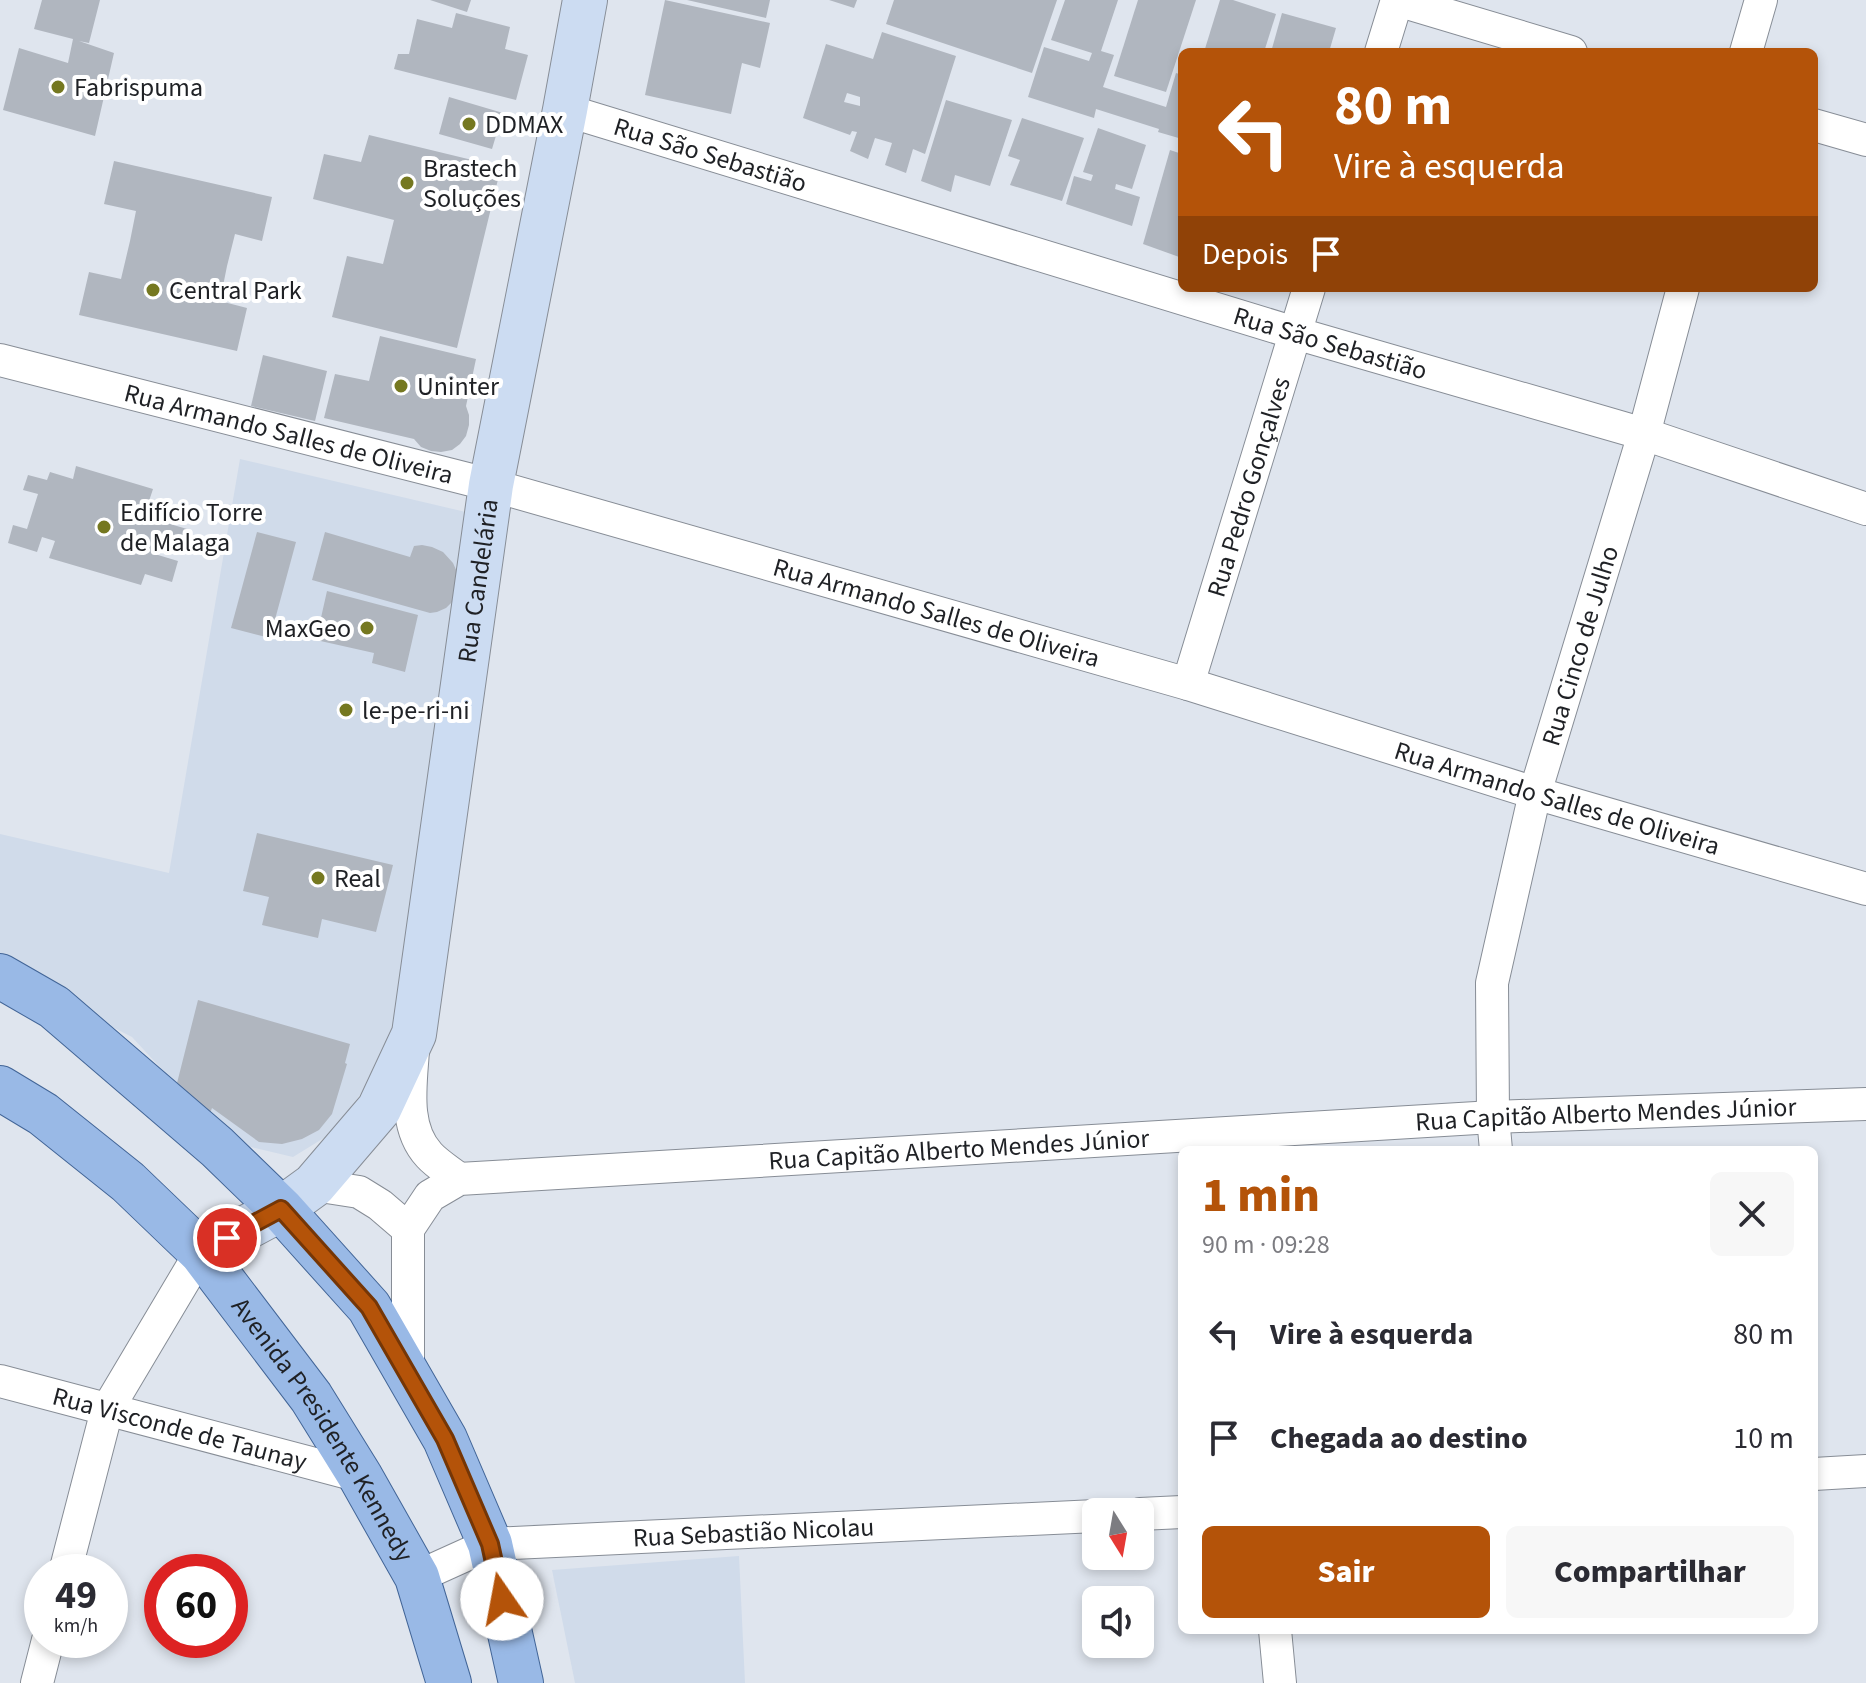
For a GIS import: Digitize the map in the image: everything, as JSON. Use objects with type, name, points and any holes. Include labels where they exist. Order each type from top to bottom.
[{"type":"main road","points":[[0,976],[54,1007],[217,1147],[297,1197],[369,1307],[445,1439],[490,1544],[521,1683]]},
{"type":"main road","name":"Avenida Presidente Kennedy","points":[[0,1088],[43,1114],[128,1182],[201,1252],[311,1397],[417,1577],[449,1683]]},
{"type":"street","name":"Rua Candelária","points":[[297,1197],[379,1109],[414,1034],[491,485],[585,0]]},
{"type":"street","points":[[1382,48],[1397,0],[1558,48]]},
{"type":"street","points":[[1747,48],[1761,0]]},
{"type":"street","name":"Rua São Sebastião","points":[[565,110],[1295,333],[1644,434],[1866,509]]},
{"type":"street","points":[[1818,126],[1866,140]]},
{"type":"street","name":"Rua Pedro Gonçalves","points":[[1188,684],[1308,292]]},
{"type":"street","name":"Rua Cinco de Julho","points":[[1496,1146],[1492,983],[1535,793],[1644,434],[1682,292]]},
{"type":"street","name":"Rua Armando Salles de Oliveira","points":[[0,360],[491,485],[1188,684],[1535,793],[1866,889]]},
{"type":"street","points":[[408,1375],[408,1229],[430,1196],[459,1179],[429,1155],[416,1136],[410,1103],[414,1034]]},
{"type":"street","name":"Rua Capitão Alberto Mendes Júnior","points":[[459,1179],[1493,1117],[1866,1104]]},
{"type":"street","points":[[70,1554],[107,1410],[201,1252],[297,1197],[359,1192],[408,1229]]},
{"type":"street","name":"Rua Visconde de Taunay","points":[[0,1381],[360,1476]]},
{"type":"street","points":[[1818,1474],[1866,1471]]},
{"type":"street","points":[[1154,1513],[1178,1512]]},
{"type":"street","name":"Rua Sebastião Nicolau","points":[[417,1577],[490,1544],[1082,1517]]},
{"type":"street","points":[[1275,1634],[1280,1683]]},
{"type":"street","points":[[37,1683],[43,1658]]},
{"type":"shaded area","points":[[240,459],[487,517],[392,1051],[332,1133],[293,1157],[229,1142],[132,1037],[0,970],[0,834],[169,873]]},
{"type":"shaded area","points":[[739,1556],[745,1683],[575,1683],[552,1570]]},
{"type":"building","name":"Fabrispuma","points":[[42,0],[100,0],[89,43],[79,41],[114,53],[95,136],[3,110],[19,48],[68,63],[73,39],[34,29]]},
{"type":"building","points":[[430,0],[471,0],[467,12]]},
{"type":"building","points":[[665,0],[770,23],[760,68],[742,63],[731,114],[645,95]]},
{"type":"building","points":[[687,0],[770,0],[766,18]]},
{"type":"building","points":[[829,0],[857,0],[854,8]]},
{"type":"building","points":[[894,0],[1057,0],[1032,73],[886,24]]},
{"type":"building","points":[[1065,0],[1118,0],[1101,51],[1114,55],[1103,87],[1166,107],[1178,74],[1178,138],[1096,109],[1094,118],[1028,97],[1044,47],[1089,61],[1092,53],[1051,40]]},
{"type":"building","points":[[1138,0],[1196,0],[1166,92],[1114,76]]},
{"type":"building","points":[[1220,0],[1233,0],[1276,14],[1265,48],[1205,48]]},
{"type":"building","points":[[456,13],[510,27],[505,49],[528,55],[516,100],[394,69],[398,54],[409,54],[417,19],[452,28]]},
{"type":"building","points":[[1282,13],[1336,28],[1330,48],[1272,48]]},
{"type":"building","points":[[882,32],[956,56],[925,154],[913,149],[906,173],[885,165],[892,143],[875,138],[868,159],[850,151],[857,132],[852,131],[850,135],[803,118],[826,44],[873,59]],"holes":[[[847,93],[860,97],[860,106],[844,102]]]},
{"type":"building","name":"DDMAX","points":[[449,97],[509,113],[514,117],[514,126],[507,131],[498,129],[492,149],[439,134]]},
{"type":"building","points":[[946,100],[1012,120],[990,186],[955,175],[951,192],[921,181]]},
{"type":"building","points":[[1022,118],[1084,138],[1062,201],[1010,185],[1020,160],[1008,156]]},
{"type":"building","points":[[1098,128],[1146,145],[1132,189],[1116,184],[1115,189],[1140,197],[1132,226],[1066,204],[1074,176],[1091,181],[1093,175],[1083,172]]},
{"type":"building","points":[[369,135],[501,167],[457,348],[332,317],[347,256],[383,264],[394,220],[313,199],[324,154],[361,162]]},
{"type":"building","points":[[1170,150],[1178,153],[1178,257],[1143,244]]},
{"type":"building","points":[[114,161],[272,197],[262,241],[235,234],[227,266],[220,301],[247,308],[237,351],[79,315],[89,272],[121,279],[130,241],[136,211],[104,204]]},
{"type":"building","name":"Uninter","points":[[380,336],[476,359],[466,406],[469,425],[466,436],[452,450],[431,451],[421,447],[414,439],[324,418],[335,374],[369,381]]},
{"type":"building","points":[[263,355],[327,371],[315,421],[251,406]]},
{"type":"building","name":"Edifício Torre de Malaga","points":[[76,466],[153,489],[149,501],[165,505],[160,521],[187,529],[182,547],[162,541],[158,555],[178,561],[172,582],[145,574],[141,585],[49,558],[55,541],[42,537],[37,552],[8,543],[13,525],[27,529],[38,494],[23,490],[28,475],[47,480],[50,472],[73,479]]},
{"type":"building","points":[[257,532],[296,542],[270,638],[231,628]]},
{"type":"building","points":[[325,532],[410,557],[414,546],[432,547],[443,552],[457,572],[453,601],[446,608],[430,613],[312,580]]},
{"type":"building","name":"MaxGeo","points":[[327,591],[418,615],[405,672],[372,663],[374,653],[316,640]]},
{"type":"building","name":"Real","points":[[257,833],[393,865],[376,932],[322,919],[318,938],[262,925],[269,897],[243,891]]},
{"type":"building","points":[[198,1000],[350,1044],[332,1114],[319,1130],[302,1139],[282,1144],[259,1142],[212,1108],[208,1119],[175,1091]]},
{"type":"place","name":"Fabrispuma","points":[[58,87]]},
{"type":"place","name":"DDMAX","points":[[469,124]]},
{"type":"place","name":"Brastech Soluções","points":[[407,183]]},
{"type":"place","name":"Central Park","points":[[153,290]]},
{"type":"place","name":"Uninter","points":[[401,386]]},
{"type":"place","name":"Edifício Torre de Malaga","points":[[104,527]]},
{"type":"place","name":"MaxGeo","points":[[367,628]]},
{"type":"place","name":"le-pe-ri-ni","points":[[346,710]]},
{"type":"place","name":"Real","points":[[318,878]]},
{"type":"route","points":[[227,1238],[281,1209],[369,1307],[445,1439],[490,1544],[502,1599]]}]
